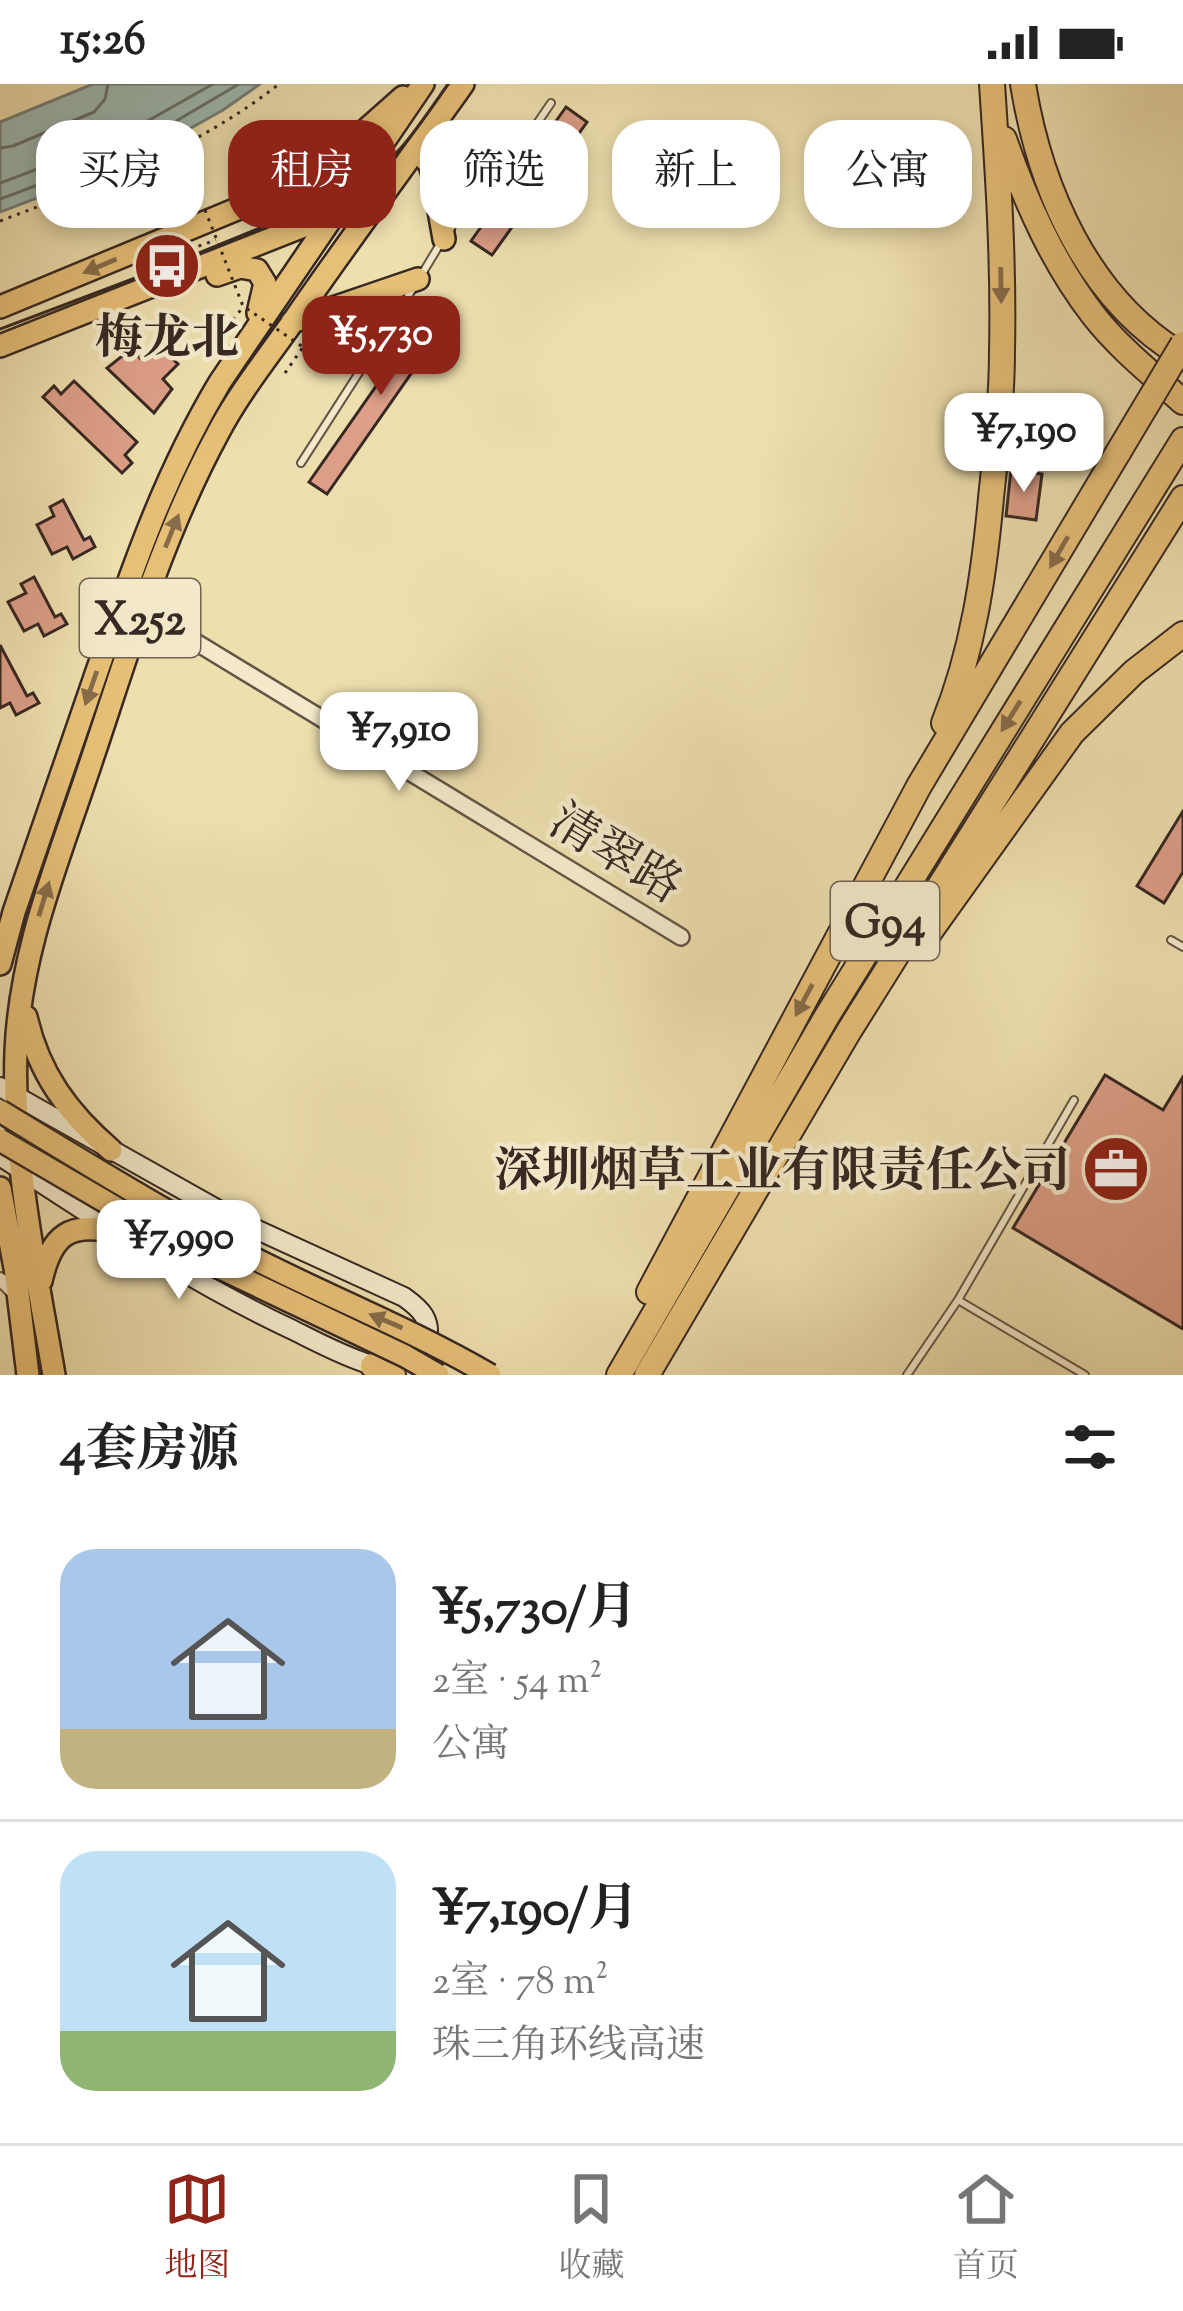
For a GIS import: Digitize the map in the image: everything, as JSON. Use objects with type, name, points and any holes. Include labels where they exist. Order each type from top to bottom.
[{"type":"highway","points":[[993,84],[999,124],[1022,190],[1055,258],[1096,318],[1183,402]]},
{"type":"highway","points":[[919,786],[955,696],[982,586],[1003,355],[993,84]]},
{"type":"highway","points":[[1023,84],[1041,167],[1082,251],[1122,308],[1183,356]]},
{"type":"highway","points":[[615,1375],[627,1333],[919,786],[1183,344]]},
{"type":"highway","name":"G94","points":[[615,1375],[827,1016],[1183,440]]},
{"type":"highway","name":"G94","points":[[647,1375],[849,1031],[1183,498]]},
{"type":"highway","points":[[781,1146],[1056,753],[1102,702],[1183,634]]},
{"type":"main road","name":"X252","points":[[395,120],[419,84]]},
{"type":"main road","points":[[0,307],[283,190],[332,160],[419,84]]},
{"type":"main road","name":"X252","points":[[396,176],[463,84]]},
{"type":"main road","points":[[416,150],[420,154]]},
{"type":"main road","points":[[0,346],[299,228]]},
{"type":"main road","name":"X252","points":[[0,964],[30,864],[164,488],[190,431],[325,228]]},
{"type":"main road","name":"X252","points":[[54,1375],[23,1171],[6,1098],[30,948],[143,610],[209,448],[358,228]]},
{"type":"main road","points":[[444,239],[446,228]]},
{"type":"main road","points":[[309,252],[331,267]]},
{"type":"main road","points":[[164,282],[184,284],[240,267],[257,270],[265,289],[248,339]]},
{"type":"main road","points":[[292,322],[418,279]]},
{"type":"main road","points":[[22,989],[32,1044],[43,1070],[68,1109],[111,1150]]},
{"type":"main road","points":[[0,1156],[254,1312],[383,1370],[412,1358],[422,1347],[428,1330],[424,1316],[404,1297],[240,1222],[6,1098]]},
{"type":"main road","points":[[6,1098],[224,1243],[422,1337],[490,1375]]},
{"type":"main road","points":[[0,1139],[212,1264],[438,1375]]},
{"type":"main road","points":[[0,1188],[7,1274]]},
{"type":"main road","points":[[39,1287],[51,1250],[66,1233],[89,1228],[118,1232]]},
{"type":"main road","points":[[0,1234],[7,1274],[17,1296],[28,1375]]},
{"type":"street","name":"清翠路","points":[[143,610],[681,937]]},
{"type":"lane","points":[[539,120],[551,103]]},
{"type":"lane","points":[[301,463],[444,239]]},
{"type":"lane","points":[[1171,940],[1183,947]]},
{"type":"lane","points":[[907,1375],[958,1300],[1074,1100]]},
{"type":"lane","points":[[958,1300],[1084,1375]]},
{"type":"path","points":[[0,221],[169,154],[241,113],[279,84]]},
{"type":"path","points":[[205,210],[243,306],[302,346],[285,374]]},
{"type":"path","points":[[190,249],[216,239]]},
{"type":"path","points":[[223,334],[243,306]]},
{"type":"water","points":[[93,84],[260,84],[204,121],[36,120],[36,198],[0,212],[0,122]]},
{"type":"building","points":[[566,107],[584,120],[557,120]]},
{"type":"building","points":[[480,228],[511,228],[492,255],[471,241]]},
{"type":"building","points":[[435,302],[452,315],[327,494],[309,482]]},
{"type":"building","points":[[155,342],[178,364],[163,379],[172,389],[154,413],[107,368],[131,349],[140,358]]},
{"type":"building","points":[[74,381],[137,442],[125,455],[132,463],[122,473],[43,397],[54,386],[61,394]]},
{"type":"building","points":[[1011,470],[1042,474],[1036,520],[1006,516]]},
{"type":"building","points":[[63,500],[84,540],[90,537],[95,547],[73,559],[67,547],[52,554],[37,525],[54,516],[50,507]]},
{"type":"building","points":[[34,577],[55,617],[61,614],[67,624],[44,636],[38,624],[24,631],[8,602],[26,593],[21,584]]},
{"type":"building","points":[[0,645],[27,696],[33,693],[39,703],[16,715],[10,703],[0,708]]},
{"type":"building","points":[[1183,811],[1183,872],[1164,903],[1137,886]]},
{"type":"building","name":"深圳烟草工业有限责任公司","points":[[1105,1075],[1163,1110],[1183,1077],[1183,1329],[1013,1228]]},
{"type":"tram line","points":[[0,329],[350,191],[393,157],[448,84]]},
{"type":"place","name":"梅龙北","points":[[167,266]]},
{"type":"place","name":"深圳烟草工业有限责任公司","points":[[1116,1169]]}]
